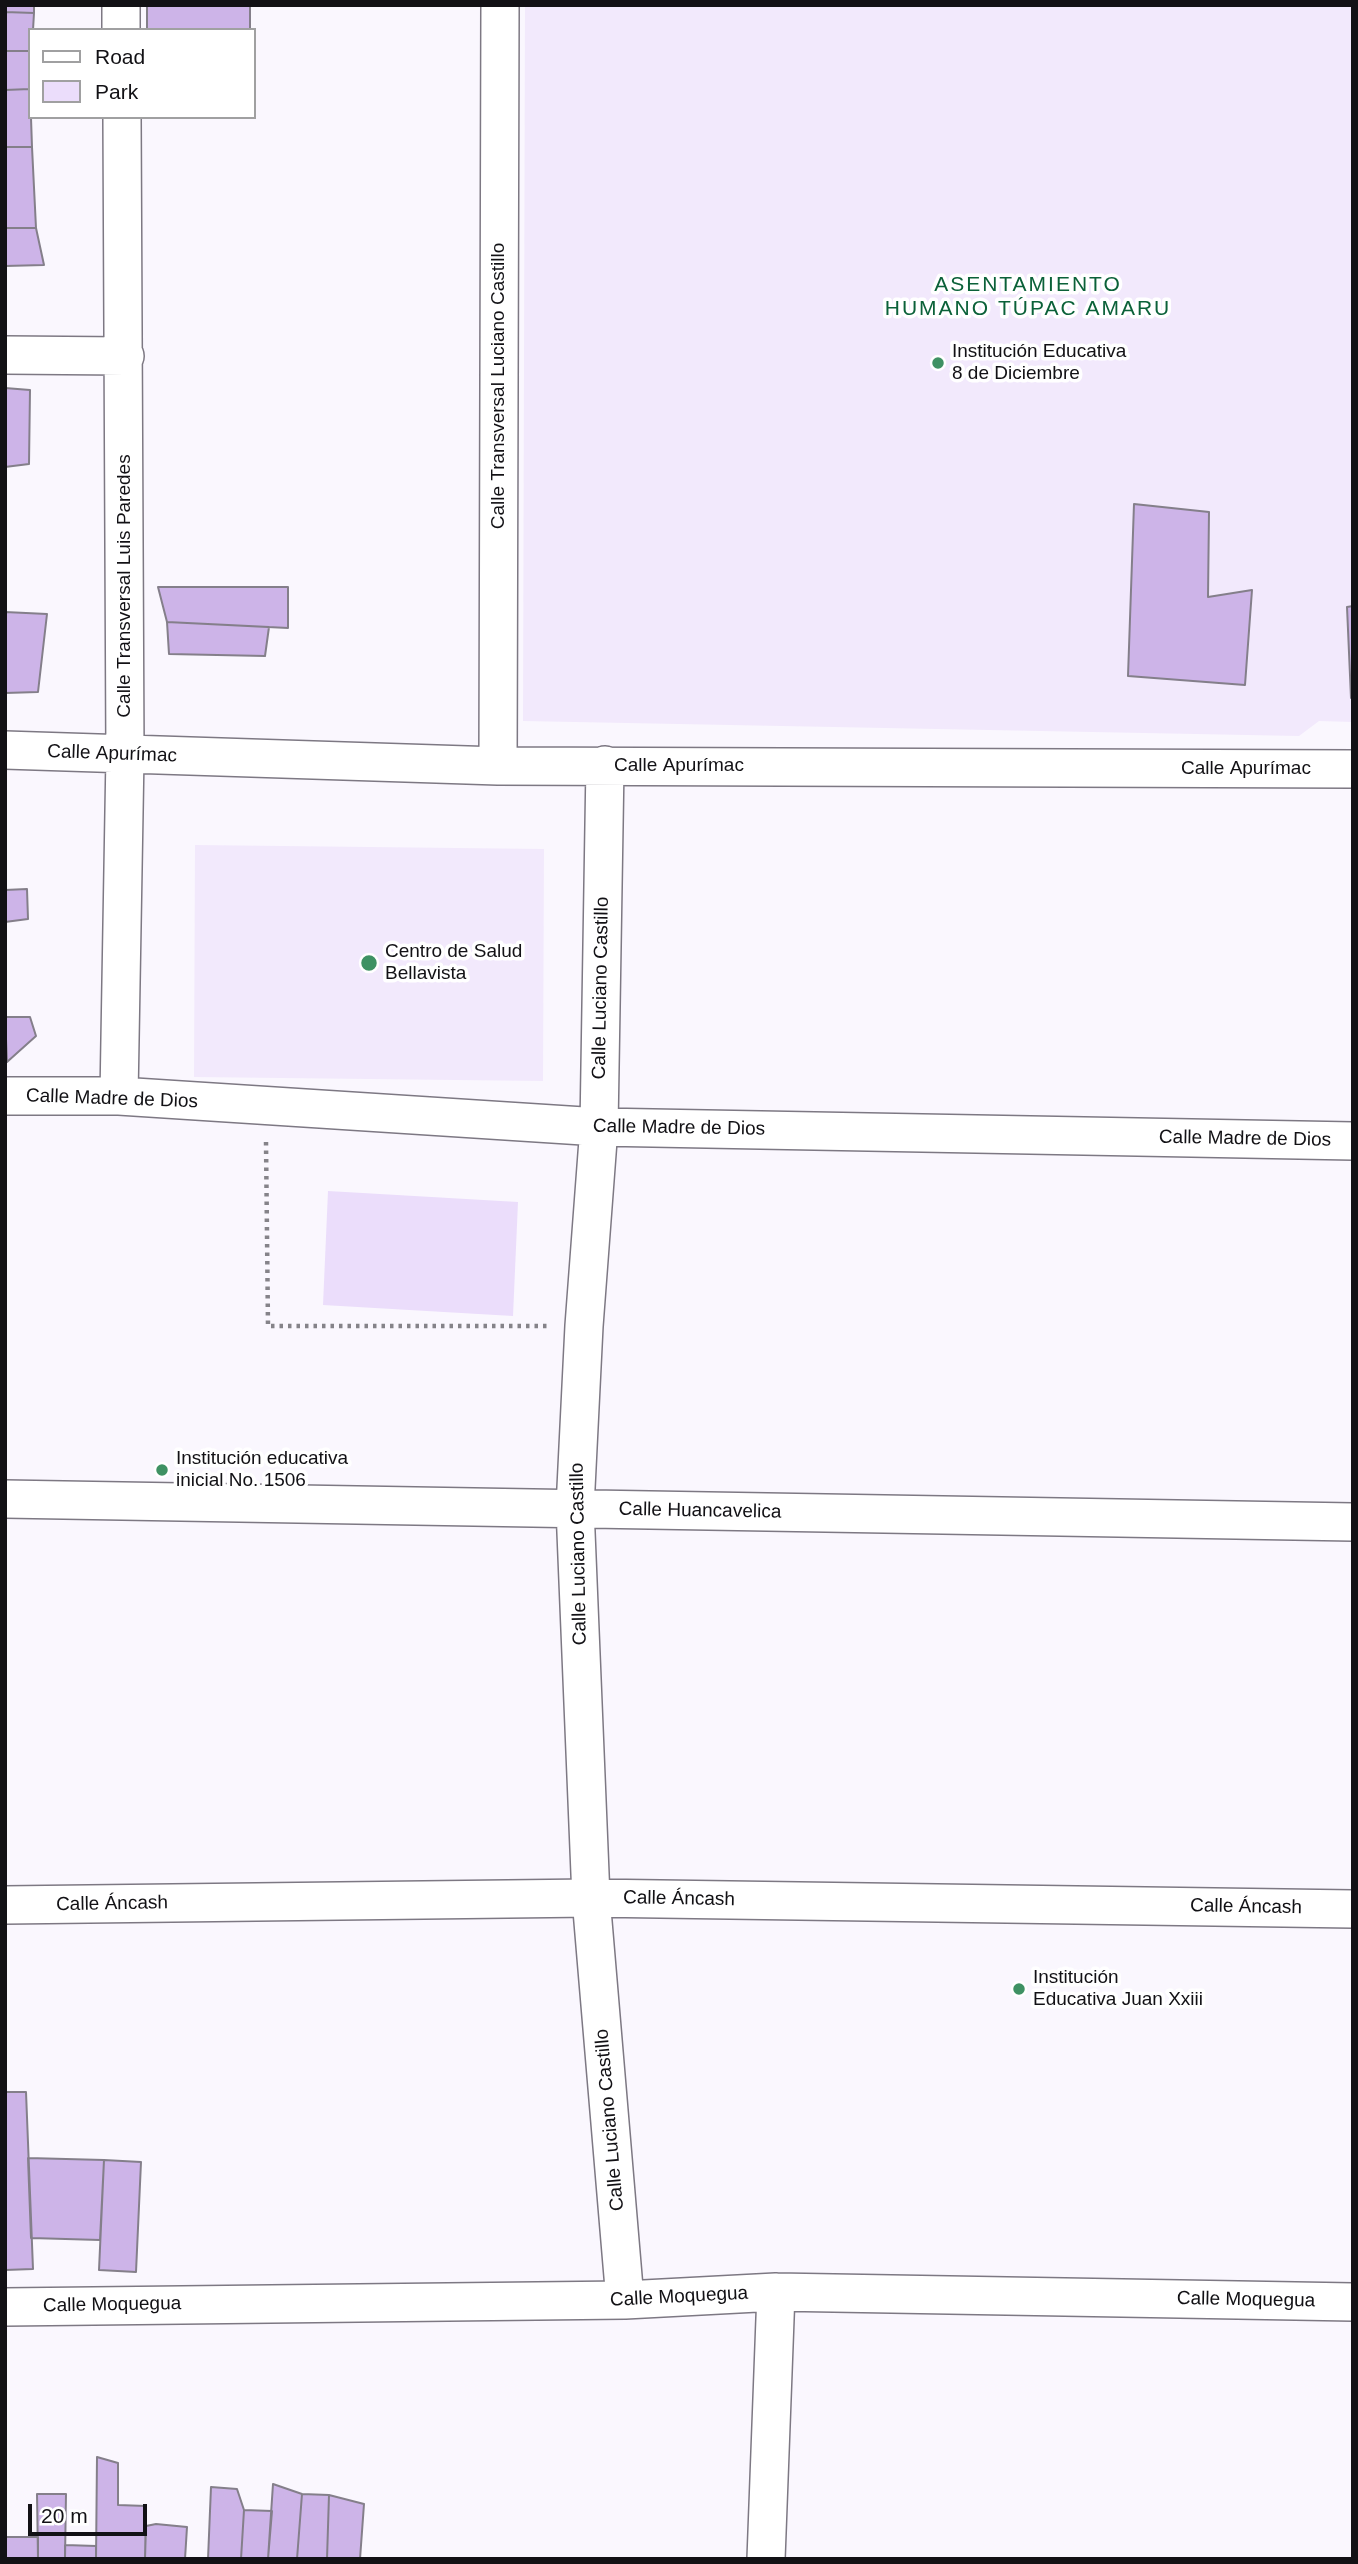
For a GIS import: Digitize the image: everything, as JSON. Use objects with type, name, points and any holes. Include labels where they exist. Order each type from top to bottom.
[{"type":"street","points":[[121,5],[121,28]]},
{"type":"street","name":"Calle Transversal Luciano Castillo","points":[[498,766],[500,5]]},
{"type":"street","name":"Calle Transversal Luis Paredes","points":[[119,1096],[125,755],[122,119]]},
{"type":"street","points":[[5,355],[125,356]]},
{"type":"street","name":"Calle Apurímac","points":[[5,750],[498,766],[1353,769]]},
{"type":"street","name":"Calle Luciano Castillo","points":[[604,765],[598,1127],[575,1508],[591,1898],[625,2300]]},
{"type":"street","name":"Calle Madre de Dios","points":[[5,1096],[119,1096],[598,1127],[1353,1141]]},
{"type":"street","name":"Calle Huancavelica","points":[[5,1499],[1353,1522]]},
{"type":"street","name":"Calle Áncash","points":[[5,1905],[591,1898],[1353,1909]]},
{"type":"street","points":[[766,2559],[776,2292]]},
{"type":"street","name":"Calle Moquegua","points":[[5,2306],[625,2300],[776,2292],[1353,2302]]},
{"type":"path","points":[[266,1106],[268,1326],[584,1326]]},
{"type":"shaded area","name":"Institución Educativa 8 de Diciembre","points":[[525,5],[1353,5],[1353,722],[1319,721],[1299,736],[523,721]]},
{"type":"shaded area","name":"Centro de Salud Bellavista","points":[[195,845],[544,849],[543,1081],[194,1077]]},
{"type":"green space","points":[[328,1191],[518,1202],[513,1316],[323,1305]]},
{"type":"building","points":[[5,5],[34,5],[34,13],[5,12]]},
{"type":"building","points":[[147,5],[250,5],[250,28],[147,28]]},
{"type":"building","points":[[5,12],[34,13],[33,28],[28,28],[28,51],[5,51]]},
{"type":"building","points":[[5,51],[28,51],[28,89],[5,90]]},
{"type":"building","points":[[28,89],[32,147],[5,147],[5,90]]},
{"type":"building","points":[[5,147],[32,147],[36,228],[5,228]]},
{"type":"building","points":[[5,228],[36,228],[44,265],[5,266]]},
{"type":"building","points":[[5,388],[30,390],[29,464],[5,467]]},
{"type":"building","points":[[1134,504],[1209,512],[1208,597],[1252,590],[1245,685],[1128,676]]},
{"type":"building","points":[[158,587],[288,587],[288,628],[167,622]]},
{"type":"building","points":[[1353,606],[1353,698],[1351,698],[1347,607]]},
{"type":"building","points":[[5,612],[47,614],[38,692],[5,693]]},
{"type":"building","points":[[167,622],[269,627],[265,656],[169,654]]},
{"type":"building","points":[[27,889],[28,919],[5,922],[5,890]]},
{"type":"building","points":[[5,1017],[30,1017],[36,1036],[7,1062]]},
{"type":"building","points":[[5,2092],[26,2092],[33,2269],[5,2270]]},
{"type":"building","points":[[28,2158],[104,2160],[100,2240],[31,2238]]},
{"type":"building","points":[[104,2160],[141,2162],[136,2272],[99,2270]]},
{"type":"building","points":[[97,2457],[118,2463],[118,2505],[146,2506],[145,2559],[96,2559]]},
{"type":"building","points":[[273,2484],[302,2494],[297,2559],[268,2559]]},
{"type":"building","points":[[211,2487],[237,2489],[244,2510],[241,2559],[208,2559]]},
{"type":"building","points":[[37,2494],[66,2494],[65,2559],[38,2559]]},
{"type":"building","points":[[302,2494],[329,2495],[327,2559],[297,2559]]},
{"type":"building","points":[[329,2495],[364,2504],[360,2559],[327,2559]]},
{"type":"building","points":[[244,2510],[272,2511],[268,2559],[241,2559]]},
{"type":"building","points":[[156,2524],[187,2527],[185,2559],[145,2559],[146,2526]]},
{"type":"building","points":[[5,2537],[38,2537],[38,2559],[5,2559]]},
{"type":"building","points":[[65,2545],[96,2546],[96,2559],[65,2559]]},
{"type":"place","name":"Institución Educativa 8 de Diciembre","points":[[938,363]]},
{"type":"place","name":"Centro de Salud Bellavista","points":[[369,963]]},
{"type":"place","name":"Institución educativa inicial No. 1506","points":[[162,1470]]},
{"type":"place","name":"Institución Educativa Juan Xxiii","points":[[1019,1989]]},
{"type":"district","name":"ASENTAMIENTO HUMANO TÚPAC AMARU","points":[[1028,297]]}]
